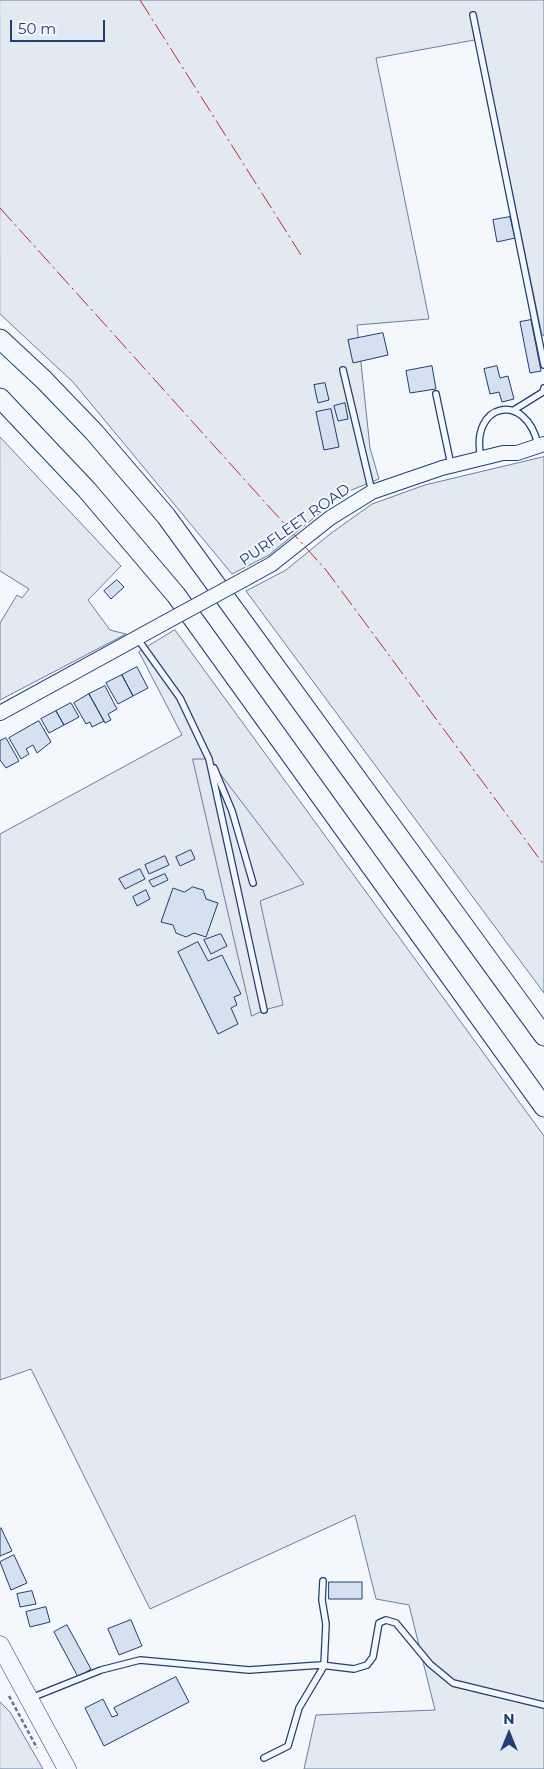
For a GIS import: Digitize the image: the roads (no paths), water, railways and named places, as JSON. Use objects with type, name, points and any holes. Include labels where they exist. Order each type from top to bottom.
[{"type":"highway","points":[[0,339],[44,380],[94,432],[166,516],[544,1036]]},
{"type":"highway","points":[[0,398],[87,490],[176,595],[544,1107]]},
{"type":"main road","points":[[0,1645],[67,1769]]},
{"type":"street","name":"PURFLEET ROAD","points":[[0,714],[272,564],[330,518],[372,492],[451,465],[503,452],[517,453],[541,444]]},
{"type":"lane","points":[[474,15],[544,366]]},
{"type":"lane","points":[[342,370],[372,492]]},
{"type":"lane","points":[[481,458],[478,441],[481,426],[485,420],[497,411],[514,410],[543,392],[544,388]]},
{"type":"lane","points":[[436,394],[451,465]]},
{"type":"lane","points":[[514,410],[528,420],[541,444]]},
{"type":"lane","points":[[137,638],[180,698],[210,759],[232,811],[253,883]]},
{"type":"lane","points":[[210,759],[264,1010]]},
{"type":"lane","points":[[264,1758],[288,1746],[299,1708],[324,1666],[323,1581]]},
{"type":"lane","points":[[29,1699],[101,1670],[140,1660],[249,1670],[324,1666],[354,1669],[366,1665],[373,1657],[379,1623],[386,1620],[396,1623],[430,1664],[453,1683],[544,1705]]}]
